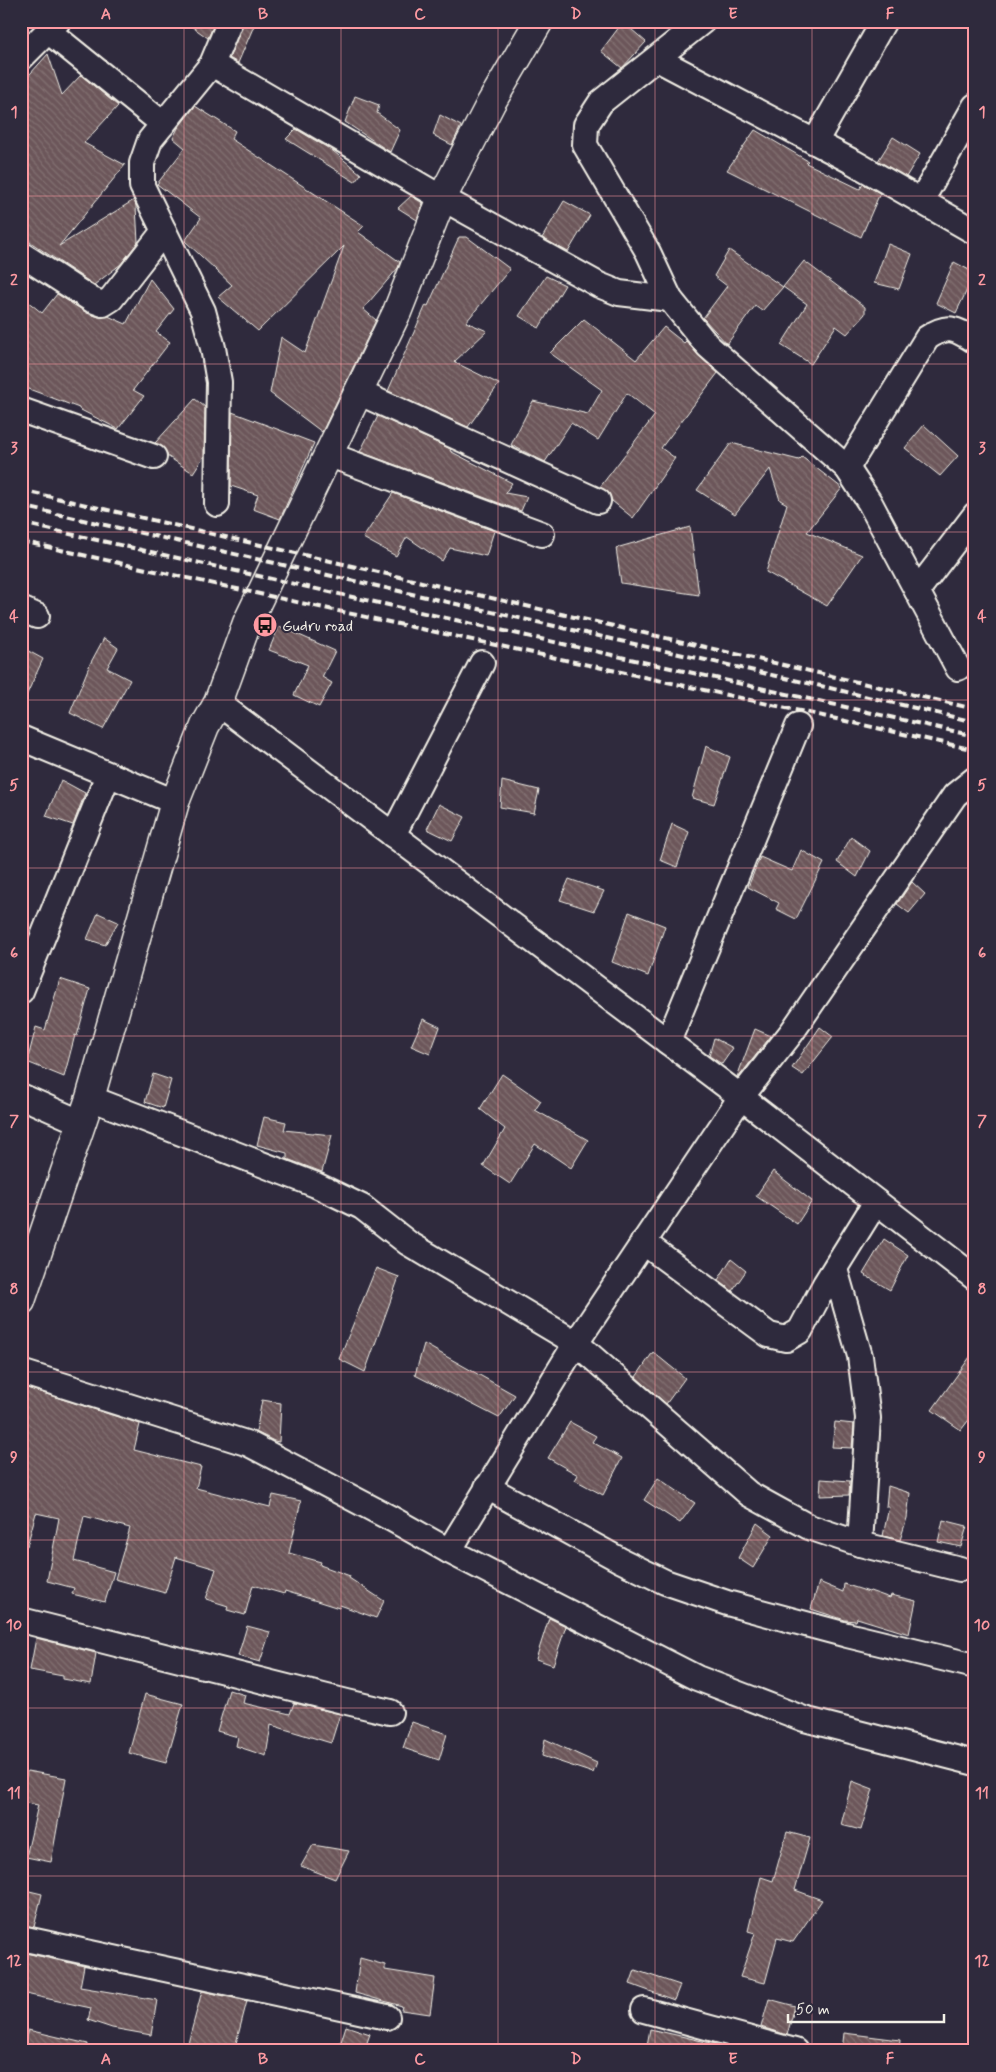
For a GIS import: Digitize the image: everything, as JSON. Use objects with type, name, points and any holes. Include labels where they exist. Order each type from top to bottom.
[{"type":"street","points":[[217,504],[219,382],[213,348],[203,311],[142,186],[142,163],[150,140],[212,64],[230,21]]},
{"type":"street","points":[[21,1301],[86,1111],[175,802],[205,726],[218,703],[247,624],[360,393],[397,312],[442,198],[491,103],[539,21]]},
{"type":"street","points":[[702,21],[601,102],[586,125],[585,145],[648,252],[670,299],[708,346],[847,468],[870,503],[958,668]]},
{"type":"street","points":[[815,142],[884,21]]},
{"type":"street","points":[[21,58],[53,26],[164,124]]},
{"type":"street","points":[[657,59],[815,142],[975,232]]},
{"type":"street","points":[[212,64],[442,198],[599,285],[619,293],[670,299]]},
{"type":"street","points":[[921,201],[975,106]]},
{"type":"street","points":[[21,254],[92,300],[102,304],[111,299],[164,231]]},
{"type":"street","points":[[847,468],[927,338],[939,330],[956,329],[975,340]]},
{"type":"street","points":[[360,393],[598,501]]},
{"type":"street","points":[[21,410],[154,457]]},
{"type":"street","points":[[330,455],[542,534]]},
{"type":"street","points":[[917,591],[975,515]]},
{"type":"street","points":[[392,835],[482,662]]},
{"type":"street","points":[[218,703],[741,1097],[975,1278]]},
{"type":"street","points":[[668,1042],[798,726]]},
{"type":"street","points":[[21,738],[175,802]]},
{"type":"street","points":[[21,991],[108,775]]},
{"type":"street","points":[[449,1551],[576,1343],[741,1097],[792,1032],[955,795],[972,779],[975,779]]},
{"type":"street","points":[[21,1096],[86,1111],[316,1185],[362,1207],[408,1243],[576,1343],[749,1494],[809,1527],[860,1544],[960,1569]]},
{"type":"street","points":[[644,1242],[769,1335],[786,1339],[800,1330],[876,1202]]},
{"type":"street","points":[[835,1269],[860,1356],[868,1418],[860,1544]]},
{"type":"street","points":[[21,1372],[249,1444],[449,1551],[697,1678],[804,1719],[975,1764]]},
{"type":"street","points":[[487,1487],[620,1560],[665,1582],[727,1603],[975,1666]]},
{"type":"street","points":[[21,1620],[390,1712]]},
{"type":"street","points":[[21,1938],[387,2017]]},
{"type":"street","points":[[644,2010],[795,2051]]},
{"type":"building","points":[[194,21],[199,21],[213,27],[208,38],[191,26]]},
{"type":"building","points":[[244,21],[256,21],[238,63],[229,58]]},
{"type":"building","points":[[623,22],[646,42],[622,68],[601,51]]},
{"type":"building","points":[[48,54],[62,95],[81,75],[118,106],[84,143],[125,165],[59,246],[134,200],[138,242],[121,264],[94,285],[21,236],[21,84]]},
{"type":"building","points":[[355,96],[379,105],[377,113],[400,130],[390,152],[345,122]]},
{"type":"building","points":[[195,106],[235,131],[231,139],[364,226],[358,232],[400,262],[398,268],[363,309],[376,320],[322,432],[270,393],[281,337],[305,353],[344,246],[258,331],[218,297],[232,285],[185,241],[201,218],[157,184],[185,148],[173,138],[178,128]]},
{"type":"building","points":[[440,115],[461,126],[452,145],[433,135]]},
{"type":"building","points":[[296,129],[333,151],[361,174],[355,182],[286,139]]},
{"type":"building","points":[[755,130],[808,161],[806,163],[860,189],[863,184],[880,193],[861,237],[727,170]]},
{"type":"building","points":[[893,137],[920,154],[906,177],[878,161]]},
{"type":"building","points":[[411,196],[423,203],[417,220],[398,208]]},
{"type":"building","points":[[564,201],[590,215],[568,252],[542,238]]},
{"type":"building","points":[[459,237],[467,237],[510,269],[466,322],[487,331],[454,362],[499,384],[468,427],[388,391]]},
{"type":"building","points":[[888,244],[912,254],[899,289],[874,283]]},
{"type":"building","points":[[729,250],[783,287],[762,311],[755,306],[727,344],[703,318],[727,286],[714,276]]},
{"type":"building","points":[[804,261],[865,307],[865,314],[847,334],[836,326],[811,364],[781,345],[807,304],[783,287]]},
{"type":"building","points":[[954,262],[975,273],[956,313],[936,303]]},
{"type":"building","points":[[546,276],[565,285],[539,328],[519,316]]},
{"type":"building","points":[[150,279],[174,309],[156,332],[170,342],[133,390],[144,396],[118,429],[79,408],[21,386],[21,296],[42,313],[57,294],[87,313],[99,317],[108,316],[126,324]]},
{"type":"building","points":[[584,319],[636,360],[664,327],[684,343],[686,341],[718,373],[661,448],[675,458],[633,518],[612,501],[609,493],[600,487],[655,415],[627,393],[598,440],[571,423],[545,462],[511,445],[533,401],[588,414],[602,390],[550,353]]},
{"type":"building","points":[[195,399],[205,407],[204,456],[193,473],[167,456],[164,448],[155,443]]},
{"type":"building","points":[[232,412],[314,443],[280,519],[253,509],[258,495],[231,486]]},
{"type":"building","points":[[378,416],[451,449],[450,451],[512,483],[505,493],[527,497],[521,511],[360,452]]},
{"type":"building","points":[[924,425],[958,456],[940,476],[905,448]]},
{"type":"building","points":[[731,443],[799,460],[802,457],[842,488],[807,532],[862,555],[827,606],[766,572],[787,504],[780,500],[770,469],[735,514],[697,490]]},
{"type":"building","points":[[393,493],[494,531],[486,556],[450,548],[442,561],[407,537],[396,556],[363,538]]},
{"type":"building","points":[[690,527],[699,595],[621,583],[616,548]]},
{"type":"building","points":[[279,626],[335,651],[322,677],[332,683],[319,707],[294,695],[308,665],[269,650]]},
{"type":"building","points":[[104,638],[118,648],[107,668],[130,680],[103,729],[70,713],[90,664]]},
{"type":"building","points":[[21,647],[43,659],[21,707]]},
{"type":"building","points":[[706,746],[730,757],[714,804],[692,798]]},
{"type":"building","points":[[61,780],[85,793],[73,825],[46,816]]},
{"type":"building","points":[[502,781],[539,790],[534,813],[500,807]]},
{"type":"building","points":[[439,804],[465,817],[452,841],[427,829]]},
{"type":"building","points":[[672,824],[689,832],[677,867],[660,860]]},
{"type":"building","points":[[851,837],[870,851],[857,877],[837,862]]},
{"type":"building","points":[[801,850],[824,863],[796,919],[776,909],[779,903],[748,887],[760,857],[792,871]]},
{"type":"building","points":[[569,879],[604,891],[594,911],[560,900]]},
{"type":"building","points":[[912,882],[925,894],[909,913],[897,904]]},
{"type":"building","points":[[629,912],[665,926],[648,976],[612,962]]},
{"type":"building","points":[[98,913],[118,922],[105,945],[87,939]]},
{"type":"building","points":[[60,979],[90,989],[64,1077],[27,1062],[36,1027],[45,1030]]},
{"type":"building","points":[[423,1019],[440,1027],[430,1054],[411,1046]]},
{"type":"building","points":[[820,1027],[833,1037],[803,1075],[792,1068]]},
{"type":"building","points":[[755,1029],[771,1036],[738,1078],[737,1077]]},
{"type":"building","points":[[714,1038],[733,1048],[722,1064],[709,1056]]},
{"type":"building","points":[[153,1074],[171,1080],[163,1108],[145,1102]]},
{"type":"building","points":[[502,1074],[541,1101],[535,1110],[588,1140],[571,1168],[535,1144],[510,1184],[483,1166],[505,1129],[480,1109]]},
{"type":"building","points":[[264,1117],[286,1122],[284,1130],[332,1135],[322,1172],[287,1159],[287,1153],[257,1145]]},
{"type":"building","points":[[773,1171],[812,1201],[797,1224],[756,1196]]},
{"type":"building","points":[[884,1239],[908,1255],[890,1290],[863,1274]]},
{"type":"building","points":[[731,1259],[746,1271],[732,1291],[718,1280]]},
{"type":"building","points":[[376,1268],[399,1277],[365,1372],[339,1359]]},
{"type":"building","points":[[424,1344],[515,1395],[499,1418],[415,1375]]},
{"type":"building","points":[[975,1350],[975,1412],[961,1430],[932,1410]]},
{"type":"building","points":[[653,1352],[685,1378],[666,1404],[636,1377]]},
{"type":"building","points":[[21,1386],[140,1424],[134,1450],[201,1467],[196,1488],[270,1507],[273,1495],[301,1501],[289,1553],[321,1562],[320,1565],[350,1576],[349,1578],[384,1601],[376,1618],[340,1605],[339,1608],[285,1591],[284,1594],[253,1585],[245,1615],[227,1610],[228,1606],[206,1599],[216,1569],[176,1557],[165,1593],[115,1579],[130,1528],[84,1516],[74,1561],[114,1572],[105,1602],[72,1594],[74,1588],[47,1581],[59,1518],[36,1513],[27,1546],[21,1545]]},
{"type":"building","points":[[262,1400],[281,1403],[279,1442],[256,1432]]},
{"type":"building","points":[[570,1422],[596,1436],[592,1442],[622,1458],[603,1495],[575,1480],[578,1475],[548,1458]]},
{"type":"building","points":[[835,1422],[854,1424],[852,1448],[832,1447]]},
{"type":"building","points":[[658,1478],[695,1503],[680,1523],[644,1500]]},
{"type":"building","points":[[821,1479],[850,1481],[849,1495],[820,1496]]},
{"type":"building","points":[[888,1486],[910,1493],[907,1518],[900,1540],[883,1536],[889,1507],[886,1507]]},
{"type":"building","points":[[943,1520],[967,1526],[961,1547],[938,1542]]},
{"type":"building","points":[[757,1523],[773,1535],[753,1568],[738,1558]]},
{"type":"building","points":[[819,1582],[843,1592],[844,1584],[890,1598],[891,1595],[916,1601],[909,1634],[857,1618],[856,1621],[845,1620],[811,1609]]},
{"type":"building","points":[[549,1618],[566,1626],[553,1665],[536,1659]]},
{"type":"building","points":[[247,1626],[270,1632],[260,1662],[238,1656]]},
{"type":"building","points":[[36,1638],[96,1653],[91,1684],[63,1679],[63,1676],[30,1670]]},
{"type":"building","points":[[229,1690],[245,1695],[243,1703],[290,1714],[294,1703],[340,1714],[331,1743],[271,1725],[266,1756],[236,1746],[238,1737],[217,1731]]},
{"type":"building","points":[[145,1694],[183,1704],[166,1763],[129,1753]]},
{"type":"building","points":[[412,1722],[447,1734],[439,1760],[403,1748]]},
{"type":"building","points":[[545,1739],[597,1763],[593,1773],[542,1756]]},
{"type":"building","points":[[27,1771],[66,1778],[51,1862],[26,1857],[38,1805],[21,1802]]},
{"type":"building","points":[[852,1781],[873,1789],[861,1830],[841,1825]]},
{"type":"building","points":[[787,1832],[810,1838],[795,1890],[822,1900],[793,1942],[777,1938],[765,1983],[740,1977],[755,1933],[748,1931],[761,1877],[773,1881]]},
{"type":"building","points":[[313,1845],[349,1851],[335,1879],[301,1866]]},
{"type":"building","points":[[21,1889],[42,1894],[34,1927],[21,1925]]},
{"type":"building","points":[[21,1952],[84,1966],[80,1987],[157,2000],[151,2035],[112,2028],[88,2020],[91,2008],[21,1993]]},
{"type":"building","points":[[360,1958],[385,1965],[385,1970],[435,1978],[430,2014],[401,2010],[402,2006],[355,1993]]},
{"type":"building","points":[[635,1970],[680,1985],[674,2000],[630,1984]]},
{"type":"building","points":[[202,1991],[247,2001],[234,2051],[186,2051]]},
{"type":"building","points":[[769,1999],[795,2006],[787,2035],[761,2027]]},
{"type":"building","points":[[346,2026],[370,2034],[364,2051],[338,2051]]},
{"type":"building","points":[[650,2029],[715,2044],[714,2051],[646,2051]]},
{"type":"building","points":[[28,2030],[88,2044],[87,2051],[22,2051]]},
{"type":"building","points":[[844,2033],[900,2040],[899,2051],[842,2051]]},
{"type":"railway","points":[[21,490],[975,709]]},
{"type":"railway","points":[[21,506],[975,722]]},
{"type":"railway","points":[[21,523],[975,736]]},
{"type":"railway","points":[[21,541],[975,750]]},
{"type":"place","name":"Gudru road","points":[[265,625]]}]
